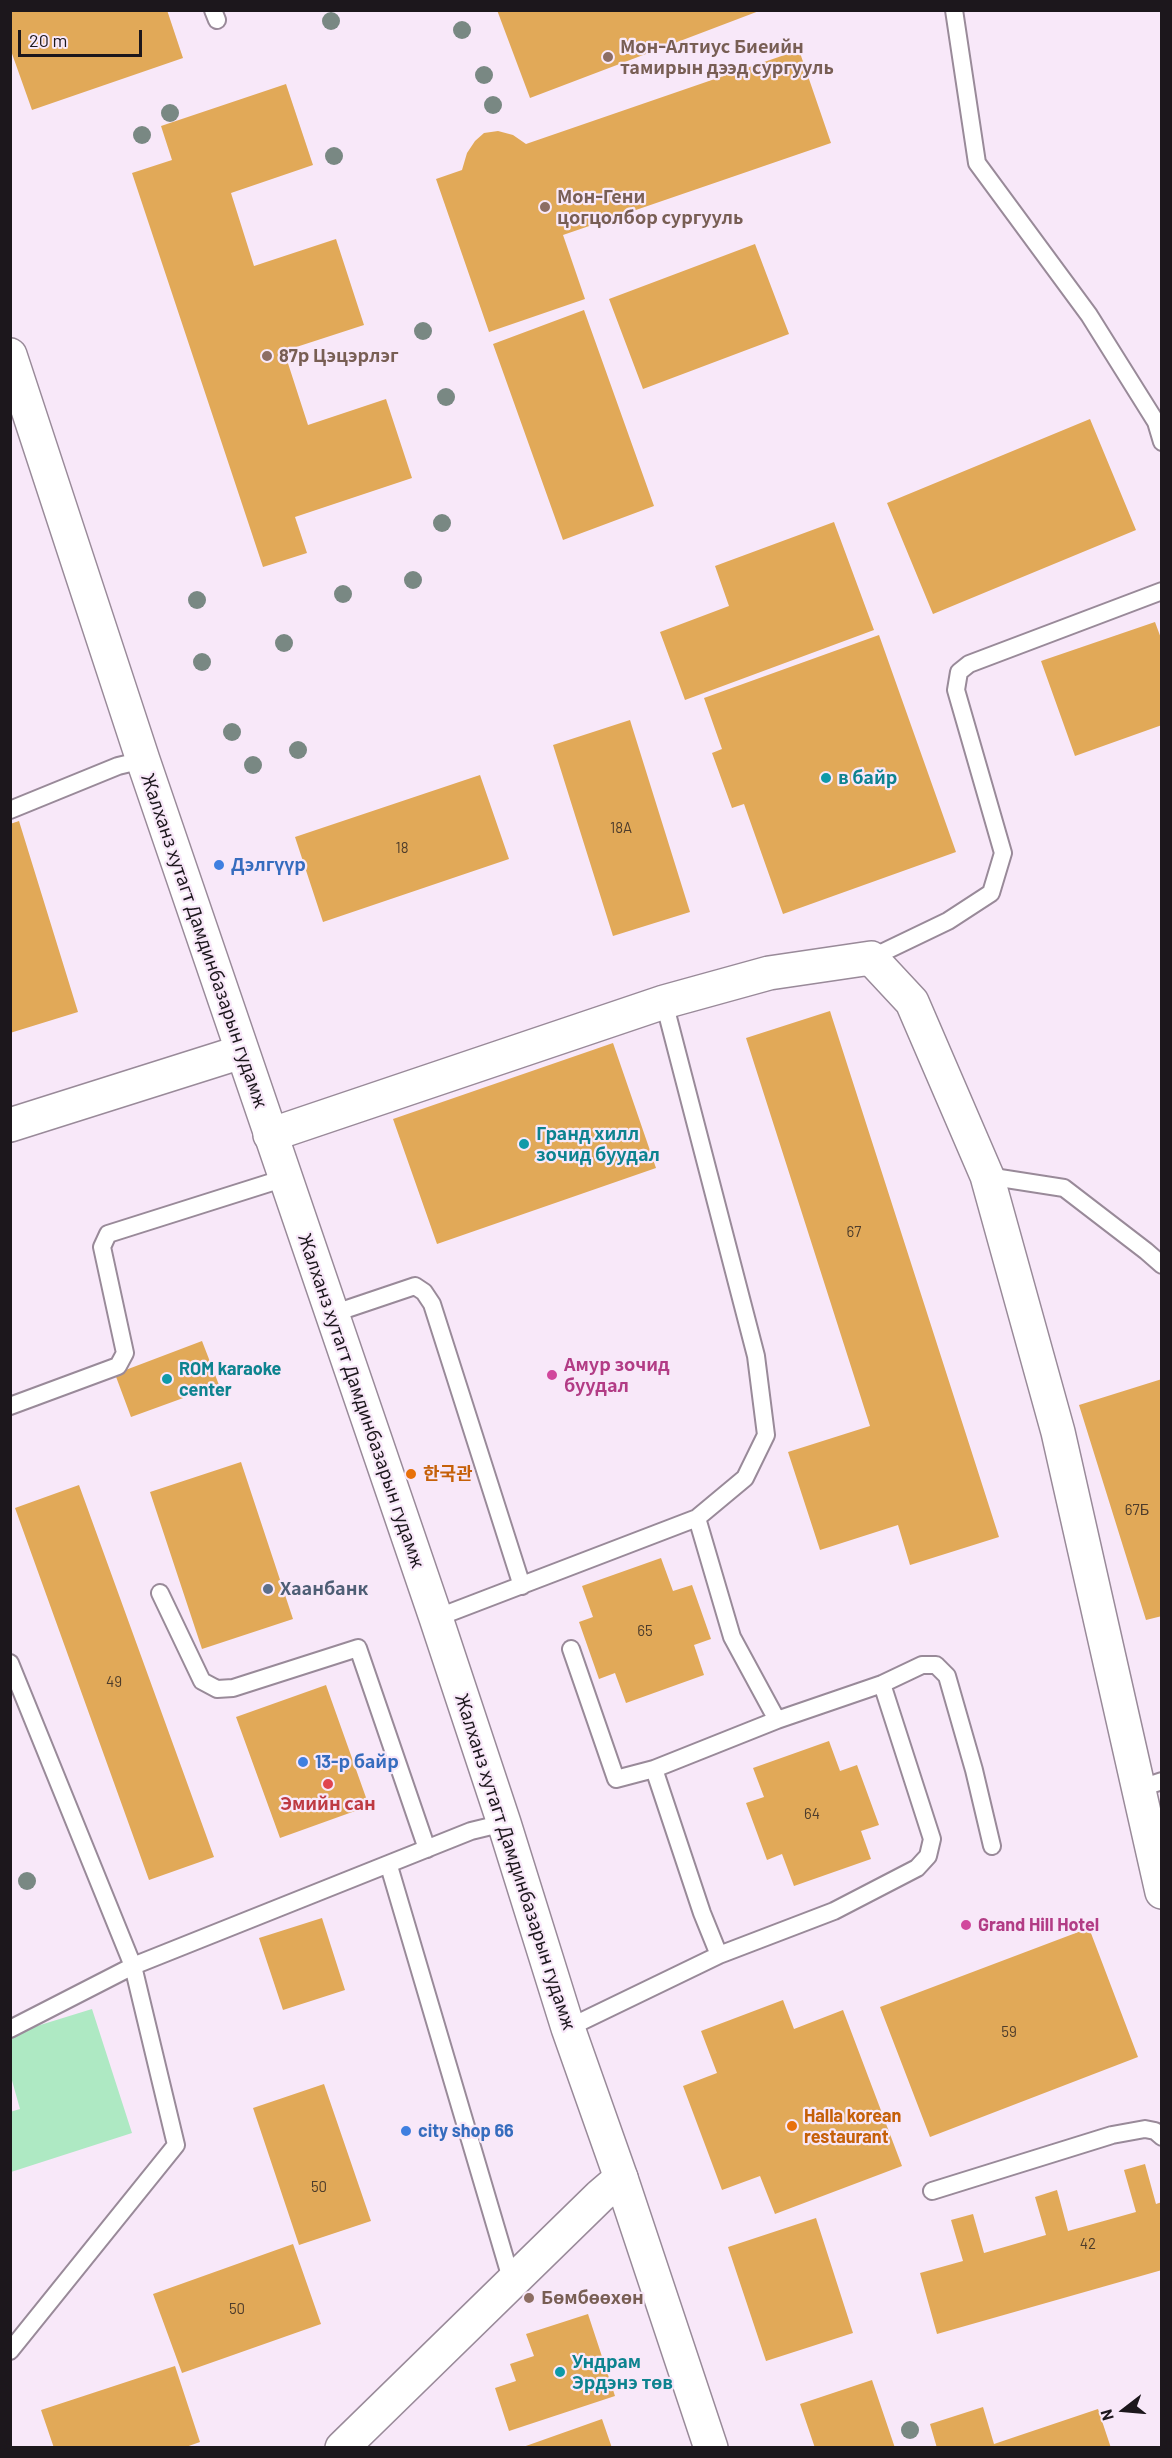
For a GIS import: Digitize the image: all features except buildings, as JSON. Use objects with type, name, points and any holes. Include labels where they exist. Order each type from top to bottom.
[{"type":"street","name":"Жалханз хутагт Дамдинбазарын гудамж","points":[[10,355],[241,1052],[436,1618],[504,1823],[568,2028],[621,2178],[711,2448]]},
{"type":"street","points":[[270,1135],[664,1002],[769,973],[871,958],[912,1002],[987,1176],[1058,1432],[1150,1785],[1161,1892]]},
{"type":"street","points":[[10,1125],[241,1052]]},
{"type":"street","points":[[342,2448],[621,2178]]},
{"type":"lane","points":[[954,10],[977,164],[1089,315],[1156,422],[1161,442]]},
{"type":"lane","points":[[871,958],[948,921],[991,893],[1003,853],[956,690],[959,672],[969,664],[1161,591]]},
{"type":"lane","points":[[10,810],[118,766],[143,760]]},
{"type":"lane","points":[[436,1618],[697,1518],[745,1478],[766,1436],[756,1356],[664,1002]]},
{"type":"lane","points":[[987,1176],[1064,1188],[1161,1265]]},
{"type":"lane","points":[[10,1406],[118,1366],[125,1353],[102,1247],[108,1234],[285,1178]]},
{"type":"lane","points":[[332,1314],[416,1286],[424,1292],[432,1304],[522,1586]]},
{"type":"lane","points":[[697,1518],[732,1637],[777,1720]]},
{"type":"lane","points":[[160,1593],[202,1681],[217,1689],[233,1688],[358,1648],[427,1849]]},
{"type":"lane","points":[[571,1649],[616,1779],[654,1769],[777,1720],[882,1684],[922,1665],[936,1665],[947,1676],[974,1770],[992,1846]]},
{"type":"lane","points":[[10,1663],[133,1966],[176,2145],[10,2351]]},
{"type":"lane","points":[[568,2028],[719,1955],[834,1911],[917,1868],[928,1856],[932,1839],[882,1684]]},
{"type":"lane","points":[[654,1769],[702,1913],[719,1955]]},
{"type":"lane","points":[[10,2029],[133,1966],[389,1866],[471,1831],[504,1823]]},
{"type":"lane","points":[[389,1866],[512,2282]]},
{"type":"lane","points":[[932,2191],[1112,2135],[1145,2129],[1155,2131],[1161,2137]]},
{"type":"green space","points":[[92,2009],[132,2133],[11,2172],[10,2112],[20,2109],[11,2077],[11,2034]]},
{"type":"place","name":"Мон-Алтиус Биеийн тамирын дээд сургууль","points":[[608,57]]},
{"type":"place","name":"Мон-Гени цогцолбор сургууль","points":[[545,207]]},
{"type":"place","name":"87р Цэцэрлэг","points":[[267,356]]},
{"type":"place","name":"в байр","points":[[826,778]]},
{"type":"place","name":"Дэлгүүр","points":[[219,865]]},
{"type":"place","name":"Гранд хилл зочид буудал","points":[[524,1144]]},
{"type":"place","name":"Амур зочид буудал","points":[[552,1375]]},
{"type":"place","name":"ROM karaoke center","points":[[167,1379]]},
{"type":"place","name":"한국관","points":[[411,1474]]},
{"type":"place","name":"Хаанбанк","points":[[268,1589]]},
{"type":"place","name":"13-р байр","points":[[303,1762]]},
{"type":"place","name":"Эмийн сан","points":[[328,1784]]},
{"type":"place","name":"Grand Hill Hotel","points":[[966,1925]]},
{"type":"place","name":"Halla korean restaurant","points":[[792,2126]]},
{"type":"place","name":"city shop 66","points":[[406,2131]]},
{"type":"place","name":"Бөмбөөхөн","points":[[529,2298]]},
{"type":"place","name":"Ундрам Эрдэнэ төв","points":[[560,2372]]}]
